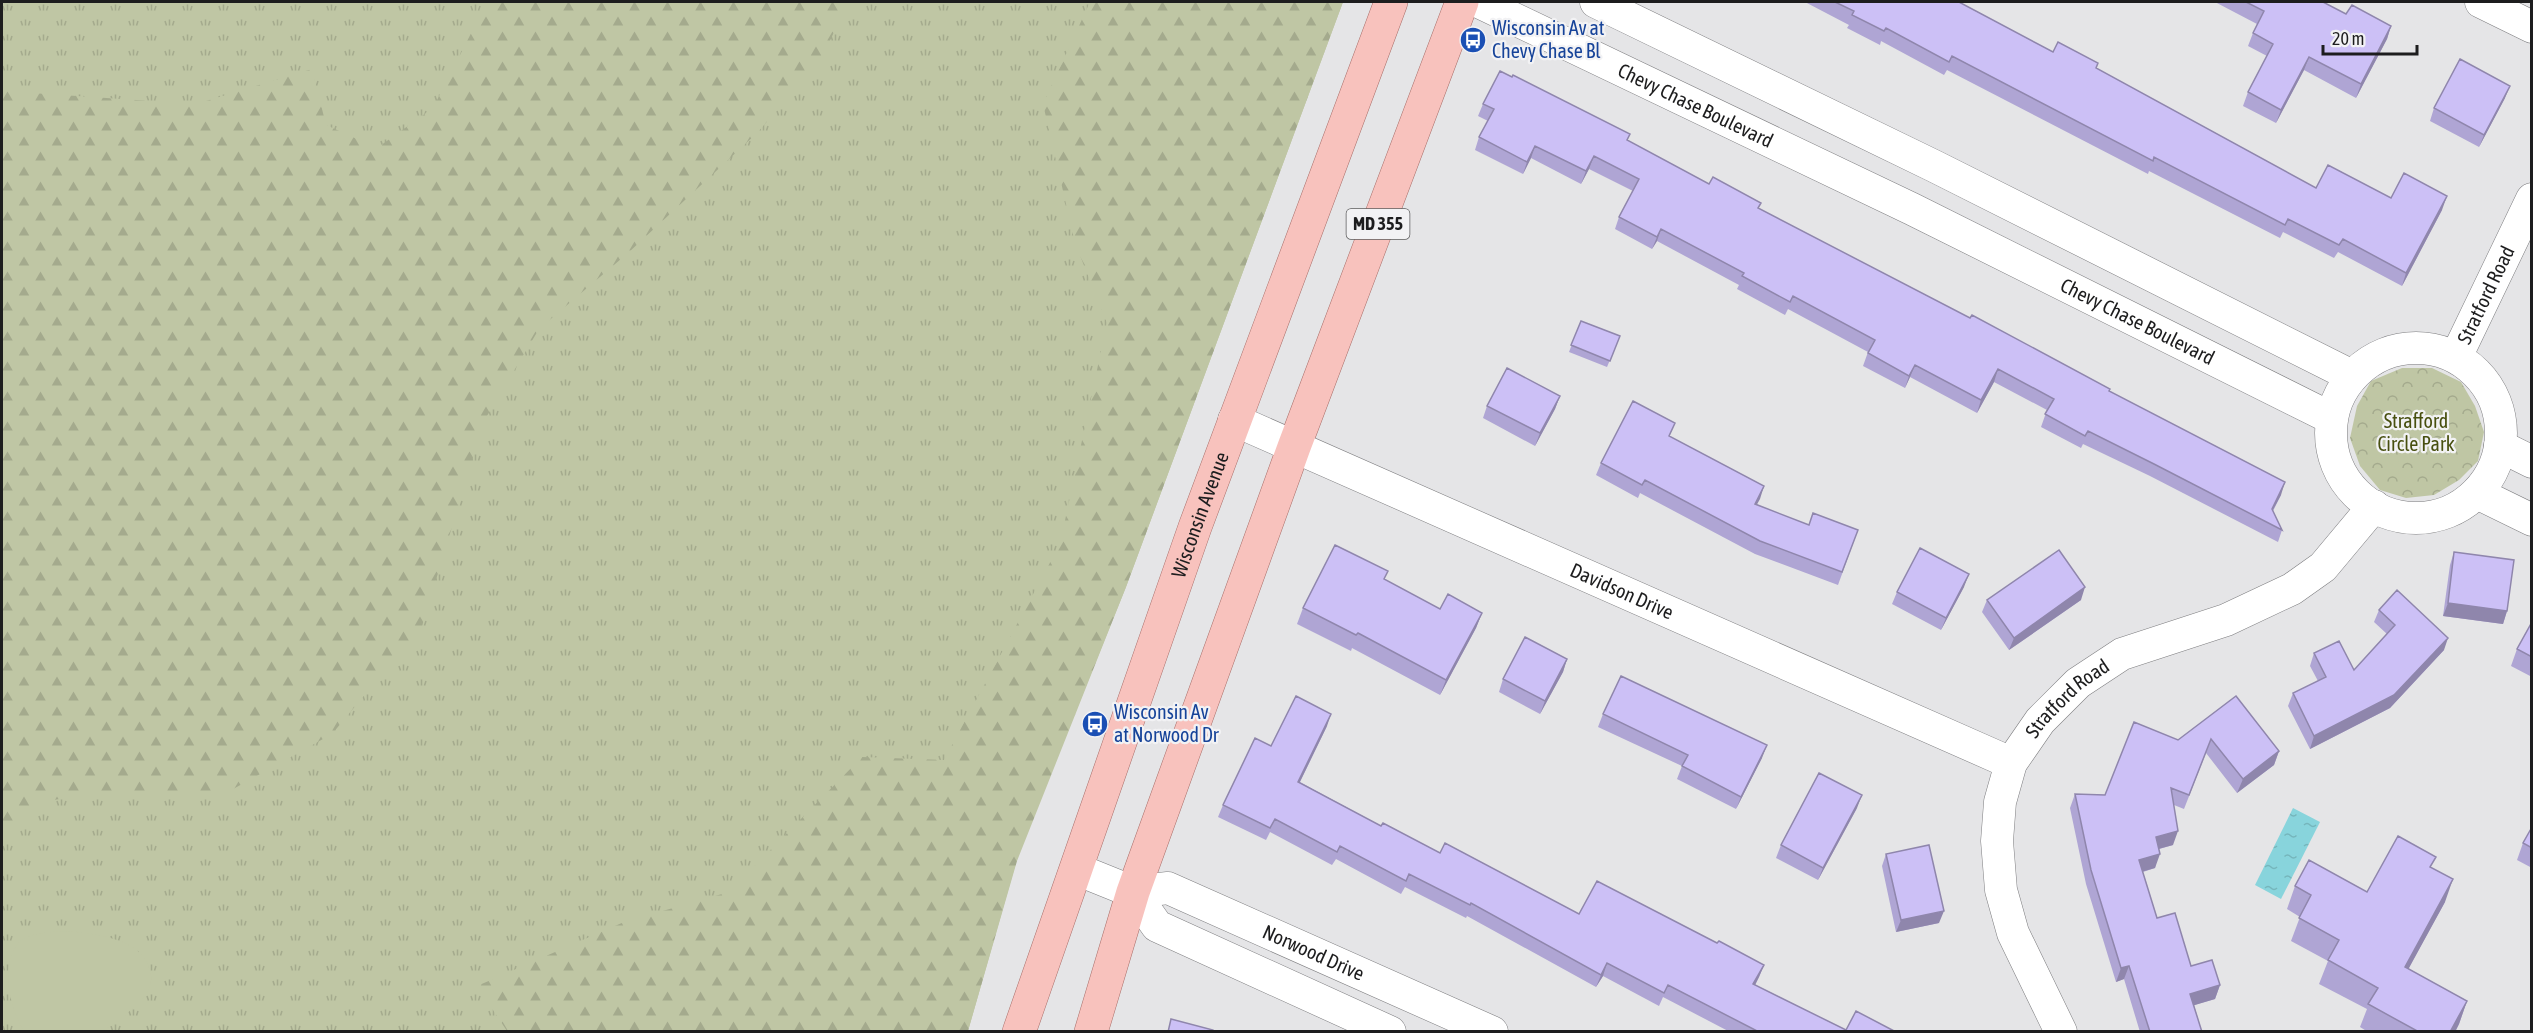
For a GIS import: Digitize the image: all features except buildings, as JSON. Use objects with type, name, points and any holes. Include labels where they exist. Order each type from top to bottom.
[{"type":"main road","name":"Wisconsin Avenue","points":[[1019,1032],[1234,420],[1391,2]]},
{"type":"main road","name":"MD 355","points":[[1091,1032],[1133,892],[1294,447],[1462,2]]},
{"type":"street","name":"Chevy Chase Boulevard","points":[[1479,2],[1912,209],[2331,418]]},
{"type":"street","points":[[1596,2],[1934,166],[2352,376]]},
{"type":"street","points":[[2481,2],[2532,27]]},
{"type":"street","points":[[1912,209],[1934,166]]},
{"type":"street","name":"Stratford Road","points":[[2456,357],[2532,199]]},
{"type":"street","points":[[2412,347],[2434,349],[2456,357],[2479,375],[2495,399],[2502,427],[2500,453],[2490,478],[2477,493],[2452,511],[2429,518],[2404,518],[2361,499],[2346,482],[2335,462],[2330,440],[2331,418],[2339,395],[2352,376],[2370,361],[2390,351],[2412,347]]},
{"type":"street","name":"Davidson Drive","points":[[1234,420],[2011,764]]},
{"type":"street","points":[[2500,446],[2532,462]]},
{"type":"street","points":[[2477,493],[2532,520]]},
{"type":"street","name":"Stratford Road","points":[[2061,1032],[2013,933],[2001,890],[1997,842],[2000,802],[2011,764],[2040,721],[2078,683],[2122,654],[2226,620],[2292,589],[2324,567],[2374,506]]},
{"type":"street","name":"Norwood Drive","points":[[1076,868],[1133,892],[1168,888],[1449,1023],[1492,1032]]},
{"type":"street","name":"Norwood Drive","points":[[1133,892],[1157,926],[1390,1032]]},
{"type":"green space","points":[[2,2],[1343,2],[1126,587],[1019,852],[968,1031],[2,1032]]},
{"type":"green space","points":[[487,2],[848,2],[821,60],[757,133],[628,253],[539,329],[484,421],[422,626],[332,734],[226,793],[106,791],[36,803],[2,835],[2,91],[196,104],[312,69],[326,125],[377,148],[433,108]]},
{"type":"green space","points":[[1090,2],[1343,2],[1126,587],[1017,861],[968,1031],[507,1031],[477,986],[624,922],[729,892],[862,757],[944,760],[1060,544],[1107,323],[1075,243],[1043,104]]},
{"type":"green space","name":"Strafford Circle Park","points":[[2402,368],[2432,368],[2461,382],[2475,406],[2484,432],[2478,461],[2459,480],[2434,495],[2406,498],[2380,490],[2360,466],[2350,438],[2357,406],[2371,381]]},
{"type":"green space","points":[[68,931],[104,936],[128,944],[145,959],[150,970],[150,987],[132,1009],[103,1030],[91,1032],[24,1031],[14,1010],[9,986],[8,974],[13,951],[19,942],[29,936]]},
{"type":"water","points":[[2293,808],[2320,822],[2281,899],[2255,885]]},
{"type":"place","name":"Wisconsin Av at Chevy Chase Bl","points":[[1473,40]]},
{"type":"place","name":"Wisconsin Av at Norwood Dr","points":[[1095,724]]}]
